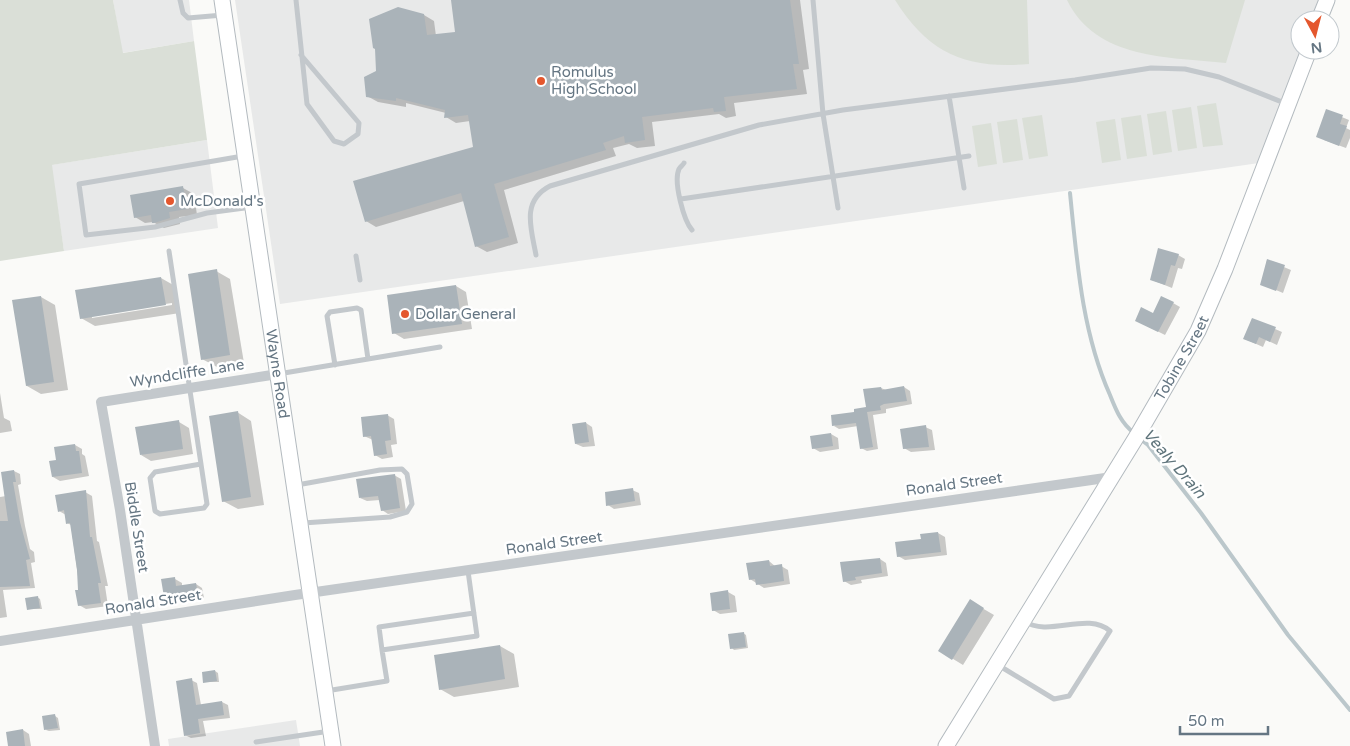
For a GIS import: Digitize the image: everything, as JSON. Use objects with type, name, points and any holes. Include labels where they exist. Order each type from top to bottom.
[{"type":"street","name":"Wayne Road","points":[[223,7],[332,738]]},
{"type":"street","name":"Tobine Street","points":[[946,746],[1112,477],[1198,331],[1225,269],[1305,60]]},
{"type":"street","name":"Wyndcliffe Lane","points":[[101,402],[278,374]]},
{"type":"street","name":"Biddle Street","points":[[101,402],[155,746]]},
{"type":"street","name":"Ronald Street","points":[[0,641],[1112,477]]},
{"type":"lane","points":[[180,0],[183,13],[188,18],[223,7]]},
{"type":"lane","points":[[296,0],[301,55],[307,104],[334,141],[344,144],[358,134],[359,123],[301,55]]},
{"type":"lane","points":[[812,0],[823,114],[838,208]]},
{"type":"lane","points":[[536,255],[529,212],[533,200],[550,186],[759,125],[823,114],[1151,68],[1185,69],[1219,77],[1288,105]]},
{"type":"lane","points":[[949,96],[964,188]]},
{"type":"lane","points":[[246,156],[79,184],[80,192],[86,235],[155,227],[207,213],[253,207]]},
{"type":"lane","points":[[681,199],[969,156]]},
{"type":"lane","points":[[684,164],[679,170],[678,179],[683,216],[692,230]]},
{"type":"lane","points":[[169,251],[190,388],[207,504],[204,508],[160,514],[155,511],[150,478],[155,472],[201,464]]},
{"type":"lane","points":[[356,256],[360,280]]},
{"type":"lane","points":[[335,365],[327,316],[330,312],[357,308],[362,310],[368,359]]},
{"type":"lane","points":[[278,374],[440,347]]},
{"type":"lane","points":[[294,486],[380,470],[402,469],[407,474],[412,504],[407,512],[390,516],[300,524]]},
{"type":"lane","points":[[382,650],[477,636],[468,571]]},
{"type":"lane","points":[[325,691],[387,681],[379,627],[474,613]]},
{"type":"lane","points":[[996,664],[1054,699],[1063,698],[1069,696],[1110,631],[1098,624],[1033,627],[1022,620]]},
{"type":"lane","points":[[256,742],[332,738]]},
{"type":"shaded area","points":[[0,0],[113,0],[123,53],[194,41],[207,140],[52,165],[64,251],[0,261]]},
{"type":"shaded area","points":[[113,0],[189,0],[194,41],[122,53]]},
{"type":"shaded area","name":"Romulus High School","points":[[235,0],[1321,0],[1317,10],[1290,10],[1290,60],[1298,60],[1259,163],[280,304]]},
{"type":"shaded area","points":[[895,0],[1027,0],[1029,64],[986,64],[951,54],[936,46],[922,34],[908,19]]},
{"type":"shaded area","points":[[1067,0],[1245,0],[1226,63],[1158,56],[1136,52],[1115,45],[1096,34],[1080,20]]},
{"type":"shaded area","points":[[1216,103],[1223,145],[1203,147],[1197,106]]},
{"type":"shaded area","points":[[1191,107],[1197,148],[1178,151],[1172,110]]},
{"type":"shaded area","points":[[1166,111],[1172,152],[1153,155],[1147,114]]},
{"type":"shaded area","points":[[1042,115],[1048,156],[1029,159],[1022,118]]},
{"type":"shaded area","points":[[1141,115],[1147,156],[1127,159],[1121,118]]},
{"type":"shaded area","points":[[1017,119],[1023,160],[1003,163],[997,122]]},
{"type":"shaded area","points":[[1115,119],[1121,160],[1102,163],[1096,122]]},
{"type":"shaded area","points":[[991,123],[997,164],[978,167],[972,126]]},
{"type":"shaded area","points":[[207,140],[218,228],[64,251],[51,165]]},
{"type":"shaded area","points":[[296,720],[300,746],[169,746],[168,739]]},
{"type":"building","points":[[451,0],[790,0],[799,64],[793,64],[797,89],[724,97],[726,111],[714,112],[713,108],[642,117],[645,140],[625,143],[624,136],[603,143],[606,150],[494,184],[509,237],[475,247],[461,193],[365,222],[353,181],[473,147],[468,115],[444,118],[445,110],[396,98],[396,101],[366,97],[364,77],[376,71],[375,49],[373,48],[369,19],[398,7],[424,14],[427,35],[455,32]]},
{"type":"building","points":[[1326,109],[1343,115],[1340,124],[1347,126],[1339,146],[1316,137]]},
{"type":"building","points":[[183,186],[187,209],[169,212],[170,218],[154,223],[152,223],[151,215],[134,218],[130,195]]},
{"type":"building","points":[[1158,248],[1179,254],[1175,266],[1171,265],[1165,285],[1150,280]]},
{"type":"building","points":[[1267,259],[1285,265],[1276,291],[1260,285]]},
{"type":"building","points":[[217,269],[230,355],[201,360],[188,274]]},
{"type":"building","points":[[161,277],[166,305],[80,319],[75,290]]},
{"type":"building","points":[[456,285],[462,324],[392,334],[387,295]]},
{"type":"building","points":[[41,296],[54,382],[26,386],[12,300]]},
{"type":"building","points":[[1161,296],[1174,302],[1158,332],[1135,321],[1141,307],[1153,313]]},
{"type":"building","points":[[1252,318],[1276,327],[1270,342],[1259,337],[1256,344],[1243,339]]},
{"type":"building","points":[[904,386],[907,401],[884,404],[880,406],[881,410],[867,412],[873,447],[860,449],[856,423],[832,426],[831,415],[854,412],[854,409],[866,407],[863,389],[881,387],[882,390]]},
{"type":"building","points":[[238,411],[251,497],[222,502],[209,416]]},
{"type":"building","points":[[388,414],[391,440],[385,441],[387,454],[374,456],[371,436],[363,437],[361,417]]},
{"type":"building","points":[[179,420],[183,449],[140,455],[135,427]]},
{"type":"building","points":[[586,422],[589,442],[575,444],[572,424]]},
{"type":"building","points":[[926,425],[929,447],[903,449],[900,429]]},
{"type":"building","points":[[831,433],[833,446],[812,449],[810,436]]},
{"type":"building","points":[[75,444],[76,451],[79,451],[82,473],[52,477],[49,461],[56,460],[54,447]]},
{"type":"building","points":[[14,470],[16,482],[13,482],[20,522],[30,559],[26,560],[30,586],[0,587],[0,521],[8,521],[1,472]]},
{"type":"building","points":[[395,474],[400,508],[381,511],[378,496],[359,498],[356,479]]},
{"type":"building","points":[[633,488],[635,501],[606,506],[605,492]]},
{"type":"building","points":[[86,490],[90,537],[92,537],[101,583],[98,583],[101,603],[78,606],[75,590],[78,590],[77,570],[70,523],[66,524],[64,510],[58,512],[55,495]]},
{"type":"building","points":[[938,532],[941,552],[897,557],[895,542],[921,539],[920,534]]},
{"type":"building","points":[[880,558],[882,573],[855,577],[856,580],[843,582],[840,562]]},
{"type":"building","points":[[769,560],[770,566],[782,564],[784,581],[756,585],[755,579],[749,580],[746,563]]},
{"type":"building","points":[[175,577],[176,586],[196,583],[198,595],[185,597],[185,593],[164,597],[161,579]]},
{"type":"building","points":[[728,590],[730,609],[712,611],[710,593]]},
{"type":"building","points":[[38,596],[40,608],[27,610],[25,598]]},
{"type":"building","points":[[970,599],[984,608],[952,660],[938,651]]},
{"type":"building","points":[[744,632],[746,647],[730,649],[728,634]]},
{"type":"building","points":[[500,645],[505,679],[439,690],[434,655]]},
{"type":"building","points":[[215,670],[217,681],[203,683],[202,672]]},
{"type":"building","points":[[192,678],[196,705],[222,701],[224,715],[198,719],[200,733],[184,736],[176,681]]},
{"type":"building","points":[[55,714],[58,728],[44,730],[42,716]]},
{"type":"building","points":[[23,729],[25,746],[8,746],[6,732]]},
{"type":"waterway","name":"Vealy Drain","points":[[1070,193],[1082,296],[1093,347],[1117,411],[1122,421],[1134,433]]},
{"type":"waterway","name":"Vealy Drain","points":[[1139,438],[1148,445],[1201,513],[1288,635],[1350,710]]},
{"type":"place","name":"Romulus High School","points":[[541,81]]},
{"type":"place","name":"McDonald's","points":[[170,201]]},
{"type":"place","name":"Dollar General","points":[[405,314]]}]
